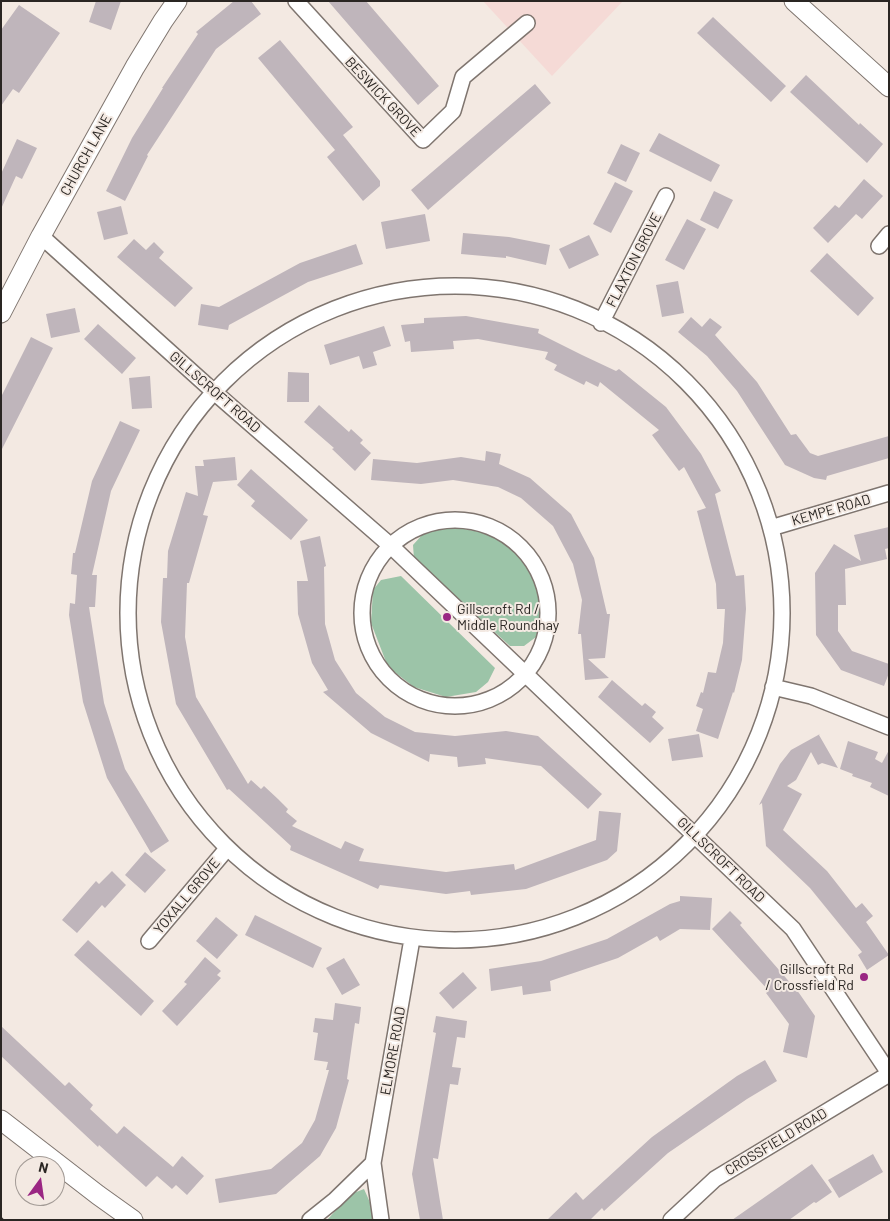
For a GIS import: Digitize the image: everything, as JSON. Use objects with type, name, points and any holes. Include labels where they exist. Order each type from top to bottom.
[{"type":"street","name":"CHURCH LANE","points":[[1,312],[134,67],[177,1]]},
{"type":"street","name":"BESWICK GROVE","points":[[296,1],[423,140],[452,111],[464,77],[527,23]]},
{"type":"street","points":[[795,2],[889,87]]},
{"type":"street","name":"FLAXTON GROVE","points":[[601,324],[666,196]]},
{"type":"street","points":[[878,246],[889,234]]},
{"type":"street","name":"GILLSCROFT ROAD","points":[[41,236],[213,391],[391,546],[794,929],[889,1073]]},
{"type":"street","points":[[458,286],[499,288],[552,300],[601,324],[655,356],[693,390],[732,433],[754,478],[774,527],[781,587],[783,631],[773,687],[758,739],[732,794],[694,834],[637,883],[603,905],[564,923],[528,931],[451,939],[412,938],[361,926],[281,892],[225,851],[168,773],[148,736],[137,698],[129,655],[127,614],[132,564],[141,525],[154,484],[174,444],[213,391],[251,357],[303,320],[354,301],[410,288],[458,286]]},
{"type":"street","name":"KEMPE ROAD","points":[[774,527],[889,493]]},
{"type":"street","points":[[471,519],[495,528],[524,548],[538,568],[548,592],[550,614],[542,644],[522,672],[495,696],[469,708],[420,701],[392,686],[381,674],[365,642],[362,606],[366,585],[374,568],[391,546],[415,528],[441,520],[471,519]]},
{"type":"street","points":[[773,687],[811,696],[889,727]]},
{"type":"street","name":"YOXALL GROVE","points":[[149,941],[225,851]]},
{"type":"street","name":"ELMORE ROAD","points":[[381,1220],[373,1162],[412,938]]},
{"type":"street","name":"CROSSFIELD ROAD","points":[[671,1220],[715,1179],[889,1073]]},
{"type":"street","points":[[1,1120],[90,1190],[133,1220]]},
{"type":"street","points":[[310,1220],[335,1200],[373,1162]]},
{"type":"shaded area","points":[[483,1],[623,1],[552,76]]},
{"type":"green space","points":[[444,525],[490,534],[518,550],[536,575],[545,605],[536,637],[524,646],[510,646],[414,559],[413,545],[422,535]]},
{"type":"green space","points":[[401,576],[495,668],[488,682],[476,692],[446,697],[414,687],[388,667],[371,623],[373,590],[381,580]]},
{"type":"green space","points":[[364,1189],[372,1207],[373,1220],[327,1220],[351,1194]]},
{"type":"building","points":[[96,1],[121,1],[111,30],[89,22]]},
{"type":"building","points":[[234,1],[251,1],[261,14],[216,49],[147,155],[125,201],[106,191],[132,138],[198,34],[196,32]]},
{"type":"building","points":[[328,1],[366,1],[439,86],[418,105]]},
{"type":"building","points":[[19,5],[60,33],[19,93],[13,89],[1,106],[1,30]]},
{"type":"building","points":[[713,17],[786,86],[771,102],[697,33]]},
{"type":"building","points":[[280,40],[353,127],[343,135],[380,181],[380,186],[363,201],[327,157],[335,150],[258,58]]},
{"type":"building","points":[[806,75],[859,125],[860,123],[883,144],[867,163],[790,92]]},
{"type":"building","points":[[535,84],[551,103],[428,210],[411,190]]},
{"type":"building","points":[[659,133],[720,165],[711,182],[649,151]]},
{"type":"building","points":[[17,139],[37,148],[22,179],[16,176],[1,209],[1,174]]},
{"type":"building","points":[[621,144],[640,153],[626,182],[607,173]]},
{"type":"building","points":[[864,179],[883,196],[862,219],[856,214],[828,243],[813,228],[835,205],[839,208]]},
{"type":"building","points":[[615,182],[633,191],[611,233],[593,224]]},
{"type":"building","points":[[714,191],[733,200],[718,229],[700,220]]},
{"type":"building","points":[[121,206],[128,234],[104,240],[97,212]]},
{"type":"building","points":[[425,214],[430,241],[386,249],[381,222]]},
{"type":"building","points":[[687,219],[706,229],[684,270],[665,260]]},
{"type":"building","points":[[463,233],[509,237],[550,245],[546,265],[506,256],[506,258],[461,254]]},
{"type":"building","points":[[589,235],[599,255],[569,269],[559,249]]},
{"type":"building","points":[[134,239],[146,250],[154,242],[164,252],[159,258],[193,288],[175,307],[117,257]]},
{"type":"building","points":[[356,244],[363,264],[308,282],[229,325],[228,330],[198,325],[201,304],[219,307],[300,263]]},
{"type":"building","points":[[827,253],[874,298],[858,316],[810,271]]},
{"type":"building","points":[[678,281],[684,313],[662,317],[656,285]]},
{"type":"building","points":[[75,308],[80,332],[51,338],[46,314]]},
{"type":"building","points":[[466,316],[539,329],[538,333],[582,355],[616,371],[619,369],[666,407],[701,454],[721,491],[715,494],[736,576],[744,575],[746,609],[742,660],[734,693],[718,739],[696,731],[703,709],[696,706],[701,692],[703,693],[708,672],[716,673],[723,643],[725,609],[717,609],[716,584],[697,511],[706,508],[684,467],[679,471],[652,435],[659,430],[600,382],[598,387],[586,381],[584,385],[554,370],[557,365],[545,359],[548,352],[478,339],[453,341],[454,349],[411,352],[410,341],[405,342],[401,325],[424,323],[424,318]]},
{"type":"building","points":[[691,317],[702,327],[710,318],[722,327],[715,335],[757,382],[791,435],[796,434],[810,453],[818,456],[889,436],[889,458],[827,476],[826,480],[814,478],[785,465],[737,391],[707,356],[678,332]]},
{"type":"building","points":[[98,324],[136,358],[122,374],[84,339]]},
{"type":"building","points":[[384,326],[391,346],[373,352],[377,365],[363,369],[359,356],[330,365],[324,345]]},
{"type":"building","points":[[31,337],[53,348],[1,451],[1,397]]},
{"type":"building","points":[[288,372],[309,373],[309,402],[287,402]]},
{"type":"building","points":[[150,376],[152,408],[132,409],[129,378]]},
{"type":"building","points":[[319,405],[349,432],[351,429],[363,440],[360,443],[371,453],[355,471],[332,449],[334,448],[304,422]]},
{"type":"building","points":[[120,421],[140,430],[111,491],[92,575],[97,575],[95,607],[89,607],[104,703],[125,769],[169,841],[151,853],[107,778],[83,702],[69,615],[70,603],[75,604],[77,575],[71,574],[73,553],[75,553],[92,481]]},
{"type":"building","points":[[486,451],[501,454],[499,464],[530,478],[571,514],[594,558],[607,614],[610,614],[605,658],[588,659],[609,678],[585,680],[581,634],[578,634],[582,600],[573,564],[553,526],[521,498],[498,487],[453,480],[421,484],[371,480],[373,459],[417,463],[461,457],[485,461]]},
{"type":"building","points":[[235,457],[237,480],[213,482],[203,515],[208,516],[189,583],[187,583],[185,637],[196,697],[248,784],[251,780],[261,789],[264,786],[278,799],[288,809],[286,812],[297,821],[292,826],[341,849],[345,841],[364,849],[359,861],[446,872],[514,864],[515,870],[596,840],[599,811],[621,813],[617,851],[607,860],[526,889],[471,895],[470,891],[446,894],[380,885],[378,889],[290,850],[291,846],[229,789],[227,790],[176,704],[161,622],[163,578],[167,578],[168,551],[186,492],[198,496],[195,466],[204,466],[203,460]]},
{"type":"building","points":[[251,469],[308,520],[291,540],[251,506],[255,501],[237,485]]},
{"type":"building","points":[[889,527],[889,548],[885,549],[887,559],[845,569],[846,605],[838,605],[838,631],[852,651],[889,664],[889,673],[884,686],[841,670],[816,635],[815,573],[834,544],[861,561],[854,535]]},
{"type":"building","points":[[320,536],[326,566],[324,567],[325,624],[335,660],[356,693],[385,717],[415,732],[455,736],[506,731],[538,736],[602,794],[588,809],[541,766],[485,758],[486,764],[458,767],[457,757],[430,754],[429,762],[371,733],[323,692],[328,690],[312,663],[298,614],[297,581],[308,581],[300,541]]},
{"type":"building","points":[[612,680],[642,706],[645,703],[656,712],[652,717],[664,728],[650,743],[598,697]]},
{"type":"building","points":[[699,734],[703,757],[672,761],[668,739]]},
{"type":"building","points":[[820,734],[838,768],[822,763],[818,765],[811,752],[796,780],[787,786],[802,794],[783,830],[827,871],[856,908],[862,903],[873,916],[866,922],[889,955],[867,970],[858,955],[862,952],[810,888],[766,846],[762,803],[759,805],[780,764],[791,750]]},
{"type":"building","points":[[848,741],[878,752],[875,759],[882,763],[889,750],[889,796],[870,787],[872,783],[852,776],[853,774],[840,769]]},
{"type":"building","points":[[145,852],[166,870],[145,893],[125,875]]},
{"type":"building","points":[[112,871],[126,885],[105,908],[102,905],[77,933],[62,920],[96,881],[99,884]]},
{"type":"building","points":[[680,896],[712,898],[710,930],[680,929],[660,941],[657,936],[618,958],[550,981],[551,991],[523,995],[522,986],[491,991],[489,969],[541,961],[607,939],[670,904],[680,901]]},
{"type":"building","points":[[730,911],[799,993],[815,1016],[807,1058],[783,1052],[789,1024],[766,993],[769,991],[712,929]]},
{"type":"building","points":[[255,915],[322,948],[313,968],[245,935]]},
{"type":"building","points":[[216,917],[238,935],[217,959],[196,941]]},
{"type":"building","points":[[88,940],[154,1001],[141,1016],[74,955]]},
{"type":"building","points":[[205,957],[221,971],[217,975],[221,978],[177,1026],[162,1011],[187,984],[184,982]]},
{"type":"building","points":[[344,958],[360,985],[342,995],[326,968]]},
{"type":"building","points":[[463,972],[477,988],[453,1009],[439,993]]},
{"type":"building","points":[[335,1003],[361,1007],[359,1024],[355,1023],[347,1079],[349,1080],[336,1128],[320,1156],[276,1194],[219,1203],[215,1179],[271,1169],[302,1143],[315,1120],[329,1070],[326,1070],[328,1062],[314,1060],[318,1033],[313,1032],[315,1018],[333,1020]]},
{"type":"building","points":[[436,1016],[467,1021],[465,1038],[457,1037],[452,1067],[461,1068],[458,1085],[450,1084],[438,1159],[433,1158],[443,1220],[420,1220],[412,1174],[436,1033],[433,1032]]},
{"type":"building","points":[[1,1026],[65,1086],[69,1082],[93,1105],[90,1109],[117,1134],[124,1126],[173,1167],[182,1156],[204,1176],[187,1195],[176,1185],[172,1189],[157,1176],[146,1187],[99,1145],[98,1147],[1,1056]]},
{"type":"building","points":[[765,1060],[777,1081],[747,1099],[668,1153],[604,1211],[602,1208],[590,1220],[547,1220],[576,1192],[583,1200],[652,1137],[737,1076]]},
{"type":"building","points":[[873,1154],[883,1172],[839,1198],[828,1180]]},
{"type":"building","points":[[812,1164],[832,1192],[789,1220],[732,1220]]},
{"type":"place","name":"Gillscroft Rd / Middle Roundhay","points":[[447,617]]},
{"type":"place","name":"Gillscroft Rd / Crossfield Rd","points":[[864,977]]}]
